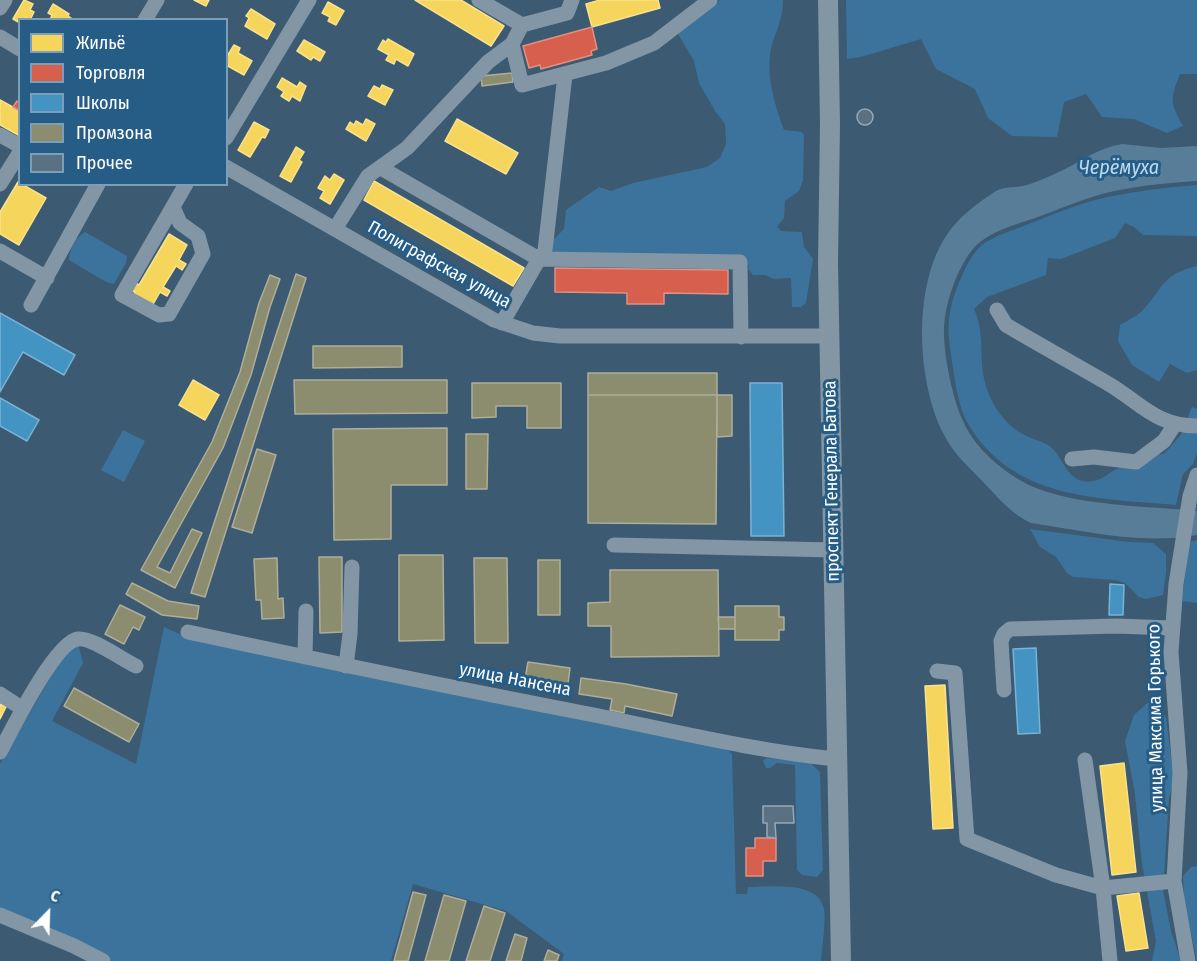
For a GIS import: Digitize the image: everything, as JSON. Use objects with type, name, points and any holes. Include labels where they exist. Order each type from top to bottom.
[{"type":"main road","name":"проспект Генерала Батова","points":[[828,0],[830,336],[841,961]]},
{"type":"street","points":[[0,8],[5,0]]},
{"type":"street","points":[[146,18],[157,0]]},
{"type":"street","points":[[228,135],[309,0]]},
{"type":"street","points":[[479,0],[522,25],[567,13],[572,0]]},
{"type":"street","points":[[512,44],[522,85],[606,63],[654,43],[710,0]]},
{"type":"street","points":[[335,230],[368,176],[407,148],[488,62],[512,44],[522,25]]},
{"type":"street","points":[[0,37],[18,48]]},
{"type":"street","points":[[502,323],[542,259],[565,75]]},
{"type":"street","points":[[0,135],[18,145]]},
{"type":"street","points":[[0,184],[18,155]]},
{"type":"street","name":"Полиграфская улица","points":[[228,168],[502,323],[532,333],[560,336],[830,336]]},
{"type":"street","points":[[381,168],[542,259],[740,262],[741,337]]},
{"type":"street","points":[[31,305],[93,186]]},
{"type":"street","points":[[173,207],[180,223],[198,236],[203,255],[169,314],[159,315],[122,295],[185,186]]},
{"type":"street","points":[[0,252],[47,278]]},
{"type":"street","points":[[997,310],[1006,325],[1110,385],[1153,416],[1184,426],[1197,426]]},
{"type":"street","points":[[1072,459],[1094,457],[1136,462],[1164,441],[1176,424]]},
{"type":"street","name":"улица Максима Горького","points":[[1188,961],[1174,881],[1180,773],[1171,669],[1176,584],[1190,496],[1197,475]]},
{"type":"street","points":[[614,545],[833,550]]},
{"type":"street","points":[[346,666],[350,634],[352,567]]},
{"type":"street","points":[[305,657],[306,611]]},
{"type":"street","points":[[1004,690],[1001,641],[1010,629],[1116,626],[1172,628]]},
{"type":"street","name":"улица Нансена","points":[[188,632],[346,666],[800,755],[836,759]]},
{"type":"street","points":[[0,752],[23,710],[64,646],[77,639],[94,644],[136,666]]},
{"type":"street","points":[[937,671],[955,673],[967,839],[1056,875],[1103,888],[1174,881]]},
{"type":"street","points":[[0,694],[23,710]]},
{"type":"street","points":[[1085,760],[1103,888],[1110,961]]},
{"type":"street","points":[[0,915],[74,946],[103,961]]},
{"type":"shaded area","points":[[720,0],[783,0],[781,16],[770,52],[770,75],[784,130],[802,132],[804,136],[803,181],[799,191],[785,201],[784,218],[777,227],[781,231],[802,232],[804,247],[813,259],[806,303],[801,307],[792,307],[791,278],[774,279],[765,275],[753,275],[748,269],[749,265],[552,262],[553,240],[564,229],[566,210],[599,187],[611,191],[633,183],[707,167],[720,158],[726,144],[725,124],[699,83],[694,61],[678,34]]},
{"type":"shaded area","points":[[846,0],[1197,0],[1197,74],[1180,74],[1173,95],[1174,106],[1183,126],[1167,133],[1134,119],[1102,117],[1086,94],[1064,102],[1057,137],[1012,136],[988,118],[975,89],[936,69],[921,39],[847,59]]},
{"type":"shaded area","points":[[1197,185],[1197,236],[1143,235],[1125,223],[1115,238],[1061,259],[1048,258],[1046,275],[987,297],[974,309],[980,328],[983,372],[992,402],[1011,426],[1026,436],[1048,445],[1073,476],[1080,480],[1089,482],[1100,479],[1124,467],[1128,456],[1164,454],[1180,436],[1192,407],[1197,409],[1197,452],[1193,464],[1183,474],[1176,505],[1116,500],[1059,490],[1032,481],[1008,467],[986,448],[967,422],[954,375],[949,337],[950,312],[959,283],[971,258],[981,246],[996,237],[1087,202],[1130,193]]},
{"type":"shaded area","points":[[85,232],[127,256],[126,263],[114,284],[106,282],[69,260],[74,244]]},
{"type":"shaded area","points":[[1197,266],[1197,370],[1187,373],[1170,364],[1159,382],[1132,365],[1118,341],[1120,325],[1142,311],[1171,277]]},
{"type":"shaded area","points":[[123,430],[145,441],[124,482],[101,470]]},
{"type":"shaded area","points":[[1030,529],[1153,543],[1166,554],[1163,595],[1146,599],[1139,597],[1125,583],[1115,580],[1073,577],[1067,573],[1056,557],[1040,547]]},
{"type":"shaded area","points":[[1197,540],[1197,603],[1182,601],[1189,542]]},
{"type":"shaded area","points":[[164,627],[184,636],[726,748],[732,754],[736,894],[747,894],[748,887],[768,886],[792,887],[813,893],[820,900],[824,909],[821,961],[562,961],[564,954],[506,911],[413,884],[391,961],[112,961],[93,950],[0,909],[0,764],[67,649],[78,643],[83,663],[52,721],[136,764]]},
{"type":"shaded area","points":[[1154,697],[1166,718],[1174,781],[1169,798],[1163,890],[1171,931],[1181,961],[1152,961],[1156,941],[1142,864],[1135,794],[1125,741],[1134,715]]},
{"type":"shaded area","points":[[767,758],[808,761],[820,772],[823,870],[817,877],[802,875],[797,870],[795,765],[777,763],[766,768],[763,760]]},
{"type":"shaded area","points":[[1197,866],[1197,961],[1184,902],[1183,876],[1191,867]]},
{"type":"water","name":"Черёмуха","points":[[1122,144],[1161,148],[1197,146],[1197,181],[1137,187],[1102,194],[1008,227],[980,242],[965,260],[949,297],[944,322],[947,366],[956,402],[968,431],[991,459],[1011,474],[1031,486],[1069,498],[1197,511],[1197,535],[1176,538],[1135,538],[1031,523],[1001,501],[952,448],[934,410],[927,383],[922,324],[925,295],[931,267],[942,243],[957,222],[975,205],[999,189],[1032,183],[1099,151]]},
{"type":"building: Жильё","points":[[24,0],[33,4],[30,10],[34,12],[31,18],[18,18],[18,22],[13,19]]},
{"type":"building: Жильё","points":[[194,0],[209,0],[206,6]]},
{"type":"building: Жильё","points":[[415,0],[461,0],[504,26],[491,46]]},
{"type":"building: Жильё","points":[[600,0],[658,0],[660,8],[592,27],[586,4]]},
{"type":"building: Жильё","points":[[328,2],[344,11],[336,25],[328,21],[330,17],[322,13]]},
{"type":"building: Жильё","points":[[53,4],[69,14],[71,18],[51,18],[52,15],[48,13]]},
{"type":"building: Жильё","points":[[251,9],[275,24],[267,39],[245,26],[249,18],[246,16]]},
{"type":"building: Жильё","points":[[388,39],[414,54],[408,66],[396,59],[394,64],[386,60],[389,55],[378,49],[383,40],[386,42]]},
{"type":"building: Жильё","points":[[304,40],[325,52],[320,61],[313,57],[311,60],[297,51]]},
{"type":"building: Жильё","points":[[234,45],[240,48],[238,53],[252,61],[244,75],[228,66],[228,55]]},
{"type":"building: Жильё","points":[[282,78],[297,87],[300,82],[306,86],[300,101],[292,96],[289,101],[281,96],[284,92],[277,87]]},
{"type":"building: Жильё","points":[[382,85],[393,90],[385,105],[368,96],[374,86],[380,89]]},
{"type":"building: Жильё","points":[[0,100],[18,110],[18,135],[0,125]]},
{"type":"building: Жильё","points":[[366,119],[375,124],[366,141],[346,129],[350,122],[354,125],[356,121],[363,125]]},
{"type":"building: Жильё","points":[[457,119],[518,153],[506,174],[445,141]]},
{"type":"building: Жильё","points":[[254,122],[269,130],[250,157],[238,150]]},
{"type":"building: Жильё","points":[[296,147],[304,152],[299,160],[302,162],[291,182],[280,176]]},
{"type":"building: Жильё","points":[[334,174],[344,180],[330,204],[320,198],[324,191],[318,188],[325,176],[330,180]]},
{"type":"building: Жильё","points":[[374,181],[524,268],[513,286],[364,200]]},
{"type":"building: Жильё","points":[[18,182],[18,186],[25,186],[46,198],[19,245],[0,234],[0,212]]},
{"type":"building: Жильё","points":[[169,234],[187,245],[179,260],[186,264],[182,270],[176,266],[163,287],[170,291],[167,296],[160,292],[152,306],[133,295],[135,292],[129,289],[134,282],[139,285]]},
{"type":"building: Жильё","points":[[193,380],[219,395],[205,420],[179,405]]},
{"type":"building: Жильё","points":[[945,685],[953,828],[933,829],[925,686]]},
{"type":"building: Жильё","points":[[0,704],[6,707],[0,719]]},
{"type":"building: Жильё","points":[[1124,763],[1136,872],[1112,875],[1100,766]]},
{"type":"building: Жильё","points":[[1139,893],[1148,948],[1126,951],[1117,896]]},
{"type":"building: Торговля","points":[[592,27],[597,49],[591,51],[592,55],[541,69],[540,65],[529,68],[523,46]]},
{"type":"building: Торговля","points":[[17,101],[18,102],[18,110],[13,107]]},
{"type":"building: Торговля","points":[[555,268],[728,270],[728,294],[664,293],[664,304],[627,304],[627,293],[555,292]]},
{"type":"building: Торговля","points":[[755,838],[776,838],[776,861],[763,861],[763,876],[746,876],[746,848],[755,848]]},
{"type":"building: Школы","points":[[0,313],[75,355],[64,375],[23,352],[0,392]]},
{"type":"building: Школы","points":[[750,383],[782,383],[784,536],[751,536]]},
{"type":"building: Школы","points":[[0,398],[39,420],[27,441],[0,426]]},
{"type":"building: Школы","points":[[1110,584],[1124,585],[1123,615],[1109,615]]},
{"type":"building: Школы","points":[[1036,648],[1040,733],[1018,734],[1013,649]]},
{"type":"building: Промзона","points":[[512,73],[513,82],[482,86],[481,76]]},
{"type":"building: Промзона","points":[[296,274],[306,278],[205,597],[191,593]]},
{"type":"building: Промзона","points":[[270,275],[280,279],[251,375],[223,448],[157,567],[170,573],[192,529],[202,533],[175,588],[141,570],[212,442],[240,372],[259,303]]},
{"type":"building: Промзона","points":[[313,346],[402,346],[402,367],[313,368]]},
{"type":"building: Промзона","points":[[588,373],[717,373],[717,395],[588,395]]},
{"type":"building: Промзона","points":[[294,380],[447,380],[447,413],[295,414]]},
{"type":"building: Промзона","points":[[472,383],[561,383],[561,428],[527,428],[527,406],[496,406],[496,417],[472,418]]},
{"type":"building: Промзона","points":[[588,395],[717,395],[716,524],[588,523]]},
{"type":"building: Промзона","points":[[717,395],[732,395],[732,436],[717,437]]},
{"type":"building: Промзона","points":[[447,428],[447,485],[391,485],[391,539],[334,540],[333,429]]},
{"type":"building: Промзона","points":[[466,434],[488,434],[487,489],[466,489]]},
{"type":"building: Промзона","points":[[257,449],[276,455],[252,533],[232,527]]},
{"type":"building: Промзона","points":[[399,555],[443,555],[444,640],[399,641]]},
{"type":"building: Промзона","points":[[319,557],[342,557],[342,632],[320,633]]},
{"type":"building: Промзона","points":[[277,558],[278,599],[283,598],[284,618],[262,619],[261,600],[256,600],[254,559]]},
{"type":"building: Промзона","points":[[474,558],[507,558],[508,643],[475,643]]},
{"type":"building: Промзона","points":[[538,560],[560,560],[560,615],[538,615]]},
{"type":"building: Промзона","points":[[610,570],[718,570],[719,656],[611,657],[611,626],[588,626],[588,603],[610,602]]},
{"type":"building: Промзона","points":[[132,583],[168,601],[199,606],[197,619],[162,615],[126,594]]},
{"type":"building: Промзона","points":[[120,605],[145,617],[139,630],[133,627],[124,644],[105,634]]},
{"type":"building: Промзона","points":[[735,606],[779,606],[779,617],[784,617],[784,630],[779,630],[779,640],[735,640]]},
{"type":"building: Промзона","points":[[718,617],[735,617],[735,629],[719,629]]},
{"type":"building: Промзона","points":[[528,662],[570,668],[567,691],[524,685]]},
{"type":"building: Промзона","points":[[581,678],[677,694],[672,716],[625,706],[624,713],[610,710],[612,699],[579,694]]},
{"type":"building: Промзона","points":[[74,688],[139,724],[129,742],[64,706]]},
{"type":"building: Промзона","points":[[413,892],[426,895],[408,961],[394,961]]},
{"type":"building: Промзона","points":[[444,895],[466,901],[449,961],[425,961]]},
{"type":"building: Промзона","points":[[484,906],[505,913],[490,961],[466,961]]},
{"type":"building: Промзона","points":[[515,934],[527,938],[521,961],[506,961]]},
{"type":"building: Промзона","points":[[548,950],[559,955],[557,961],[544,961]]},
{"type":"building: Прочее","points":[[865,109],[871,111],[873,117],[871,123],[865,125],[859,123],[857,117],[859,111]]},
{"type":"building: Прочее","points":[[763,806],[793,806],[794,823],[775,823],[776,838],[767,837],[767,823],[763,823]]}]
